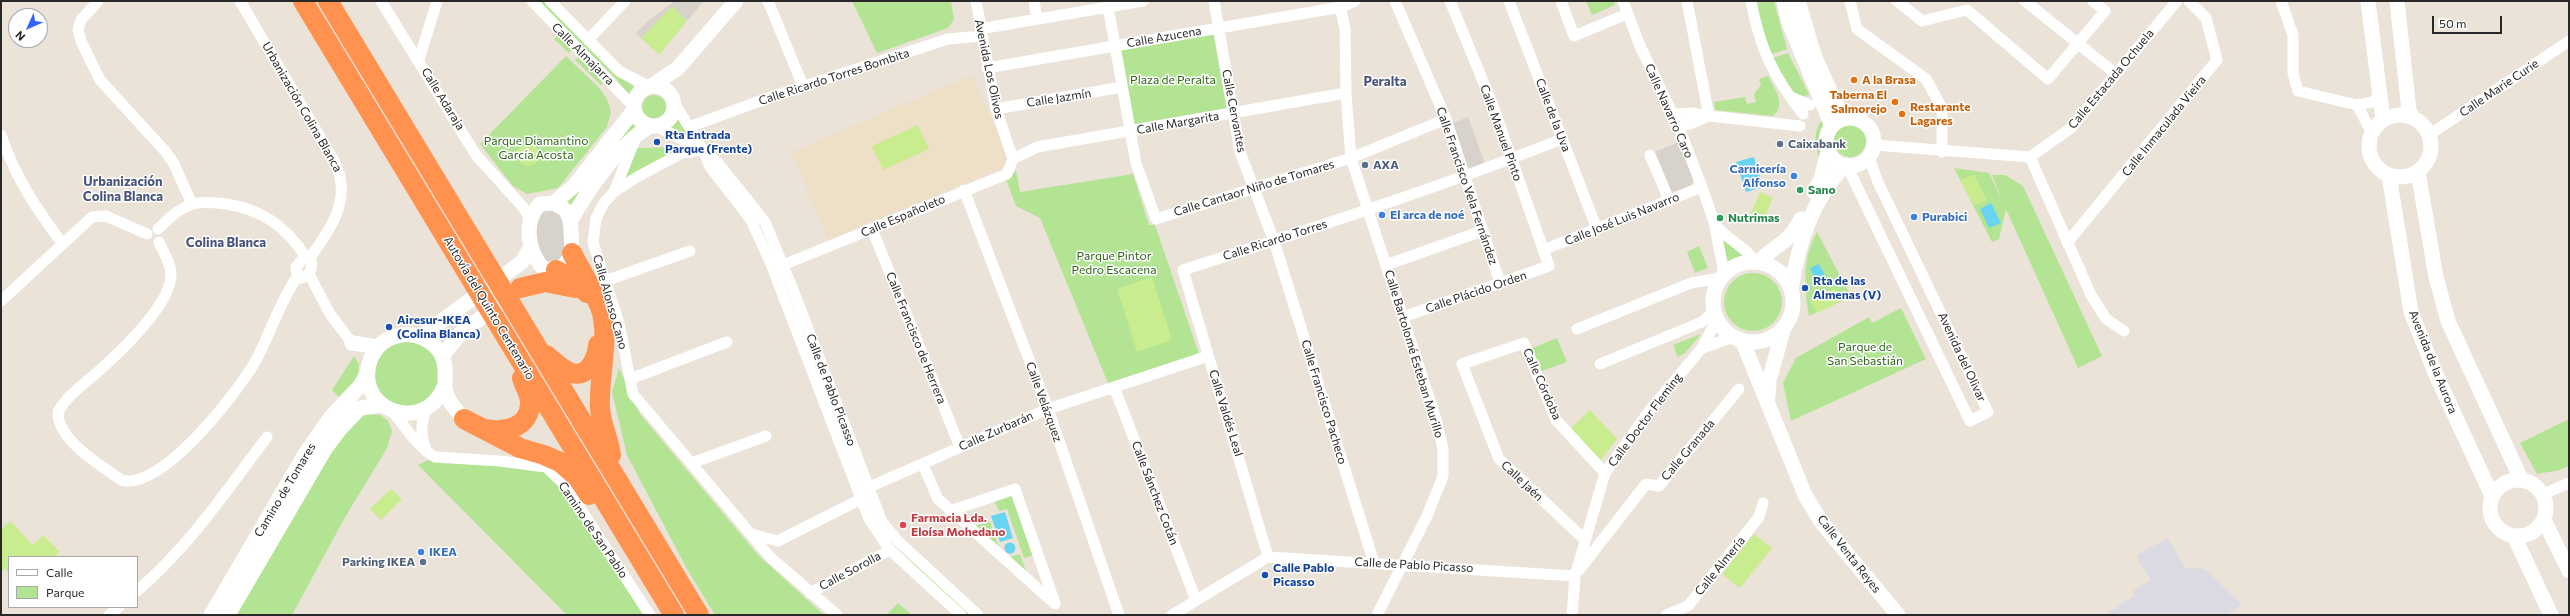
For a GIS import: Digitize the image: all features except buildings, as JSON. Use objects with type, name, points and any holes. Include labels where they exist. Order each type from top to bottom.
[{"type":"highway","name":"Autovía del Quinto Centenario","points":[[303,1],[674,615]]},
{"type":"highway","name":"Autovía del Quinto Centenario","points":[[328,1],[699,615]]},
{"type":"highway","points":[[572,253],[600,308],[603,350],[600,409],[602,425],[609,443],[614,475]]},
{"type":"highway","points":[[541,352],[572,374],[581,373],[590,367],[597,355],[598,332],[596,308],[587,293],[569,277],[550,270]]},
{"type":"highway","points":[[520,288],[545,282],[568,285],[587,293]]},
{"type":"highway","points":[[472,424],[499,432],[520,425],[526,417],[530,402],[513,349]]},
{"type":"highway","points":[[472,424],[520,448],[544,454],[560,462],[577,477],[646,569]]},
{"type":"street","points":[[98,1],[81,20],[78,30],[81,41],[100,80],[165,151],[174,164],[192,204]]},
{"type":"street","name":"Urbanización Colina Blanca","points":[[240,1],[334,159],[343,180],[341,200],[337,213],[307,257],[296,266],[297,277]]},
{"type":"street","name":"Calle Adaraja","points":[[381,1],[419,60],[476,155],[522,206],[530,218]]},
{"type":"street","points":[[419,60],[437,1]]},
{"type":"street","name":"Calle Almajarra","points":[[532,1],[634,109]]},
{"type":"street","name":"Calle Almajarra","points":[[550,1],[619,71],[650,86]]},
{"type":"street","points":[[588,40],[625,1]]},
{"type":"street","points":[[550,270],[536,261],[530,248],[530,218],[547,203],[574,186],[634,109],[637,94],[678,68],[736,1]]},
{"type":"street","points":[[768,1],[803,86]]},
{"type":"street","name":"Avenida Los Olivos","points":[[976,1],[986,68],[996,108],[1013,159]]},
{"type":"street","points":[[1034,1],[1037,19]]},
{"type":"street","name":"Calle Ricardo Torres Bombita","points":[[689,127],[803,86],[948,39],[1108,4],[1143,1]]},
{"type":"street","name":"Calle Cervantes","points":[[1214,1],[1240,152],[1274,241]]},
{"type":"street","name":"Calle Azucena","points":[[986,68],[1219,28],[1355,1]]},
{"type":"street","name":"Calle Francisco Vela Fernández","points":[[1395,1],[1446,120],[1500,283]]},
{"type":"street","name":"Calle Manuel Pinto","points":[[1450,1],[1492,103],[1549,266]]},
{"type":"street","name":"Calle de la Uva","points":[[1509,1],[1597,229]]},
{"type":"street","points":[[1561,1],[1574,36],[1627,14]]},
{"type":"street","name":"Calle Navarro Caro","points":[[1623,1],[1640,46],[1678,125],[1702,187],[1714,222],[1722,276]]},
{"type":"street","points":[[1687,1],[1709,116]]},
{"type":"street","points":[[1751,1],[1757,32],[1766,58],[1789,96],[1806,110]]},
{"type":"street","points":[[1784,1],[1788,20],[1838,122]]},
{"type":"street","points":[[1798,1],[1815,58],[1838,122]]},
{"type":"street","points":[[1850,1],[1857,29],[1926,79],[1942,108],[1942,152]]},
{"type":"street","points":[[1897,1],[1922,22],[1968,5],[2048,79],[2079,44],[2105,11],[2093,1]]},
{"type":"street","points":[[2025,1],[2116,74]]},
{"type":"street","name":"Calle Estacada Ochuela","points":[[2030,157],[2071,128],[2177,1]]},
{"type":"street","name":"Calle Inmaculada Vieira","points":[[2067,243],[2217,60],[2206,18],[2189,1]]},
{"type":"street","points":[[2281,1],[2293,35],[2293,73],[2298,91],[2358,105],[2373,102],[2379,96]]},
{"type":"street","points":[[2368,1],[2383,120]]},
{"type":"street","points":[[2358,105],[2372,133],[2370,153],[2380,170],[2389,175],[2404,177],[2418,172],[2430,155],[2429,135],[2426,128],[2414,118],[2410,111],[2397,1]]},
{"type":"street","points":[[1108,4],[1130,131]]},
{"type":"street","name":"Calle Bartolomé Esteban Murillo","points":[[1340,4],[1345,29],[1346,93],[1352,158],[1366,209],[1386,265],[1436,419],[1443,449],[1443,476],[1427,516],[1377,615]]},
{"type":"street","name":"Calle Marie Curie","points":[[2429,135],[2569,41]]},
{"type":"street","points":[[570,222],[584,198],[636,136],[653,126],[667,122],[672,117],[678,68]]},
{"type":"street","points":[[650,86],[666,89],[674,102]]},
{"type":"street","name":"Calle Jazmín","points":[[996,108],[1122,88]]},
{"type":"street","name":"Calle Margarita","points":[[1013,159],[1037,147],[1233,114],[1346,93]]},
{"type":"street","name":"Calle de Pablo Picasso","points":[[674,102],[703,150],[710,167],[751,220],[772,264],[869,519],[890,550],[961,615]]},
{"type":"street","points":[[634,109],[642,122],[653,126]]},
{"type":"street","points":[[1672,114],[1693,113],[1800,126]]},
{"type":"street","points":[[1678,125],[1690,124],[1709,116]]},
{"type":"street","points":[[2372,133],[2383,120],[2396,116],[2414,118]]},
{"type":"street","name":"Calle Cantaor Niño de Tomares","points":[[1130,131],[1136,163],[1156,219],[1352,158],[1446,120]]},
{"type":"street","points":[[1757,262],[1768,252],[1784,244],[1794,233],[1821,179],[1828,152],[1826,138],[1838,122],[1859,120],[1866,124],[1874,137],[1871,152],[1855,166],[1846,166],[1838,163],[1828,152]]},
{"type":"street","name":"Calle de Pablo Picasso","points":[[653,126],[703,150],[718,163],[765,222],[882,522],[898,542],[978,615]]},
{"type":"street","points":[[1,135],[9,158],[28,194],[62,243]]},
{"type":"street","points":[[614,192],[636,136]]},
{"type":"street","name":"Calle Ricardo Torres","points":[[1183,270],[1274,241],[1511,159],[1562,139]]},
{"type":"street","name":"Calle Alonso Cano","points":[[703,150],[682,152],[614,192],[604,202],[596,218],[593,243],[619,323],[633,394],[752,534],[770,558],[837,615]]},
{"type":"street","points":[[1871,152],[1942,152],[2030,157],[2067,243],[2106,319],[2124,331]]},
{"type":"street","name":"Avenida del Olivar","points":[[1846,166],[1970,421],[1988,412],[1878,182],[1871,152]]},
{"type":"street","points":[[1650,154],[1669,200]]},
{"type":"street","name":"Calle Españoleto","points":[[783,265],[964,190],[1007,174],[1011,168],[1013,159]]},
{"type":"street","points":[[1702,348],[1738,339],[1754,342],[1766,340],[1785,326],[1792,308],[1791,290],[1801,239],[1829,182],[1846,166]]},
{"type":"street","points":[[2418,172],[2436,277],[2448,321],[2521,479]]},
{"type":"street","name":"Avenida de la Aurora","points":[[2389,175],[2411,312],[2437,377],[2492,496]]},
{"type":"street","name":"Calle José Luis Navarro","points":[[1543,250],[1702,187]]},
{"type":"street","name":"Calle Velázquez","points":[[964,190],[1048,409],[1119,615]]},
{"type":"street","points":[[442,356],[467,328],[520,288],[550,270],[567,262],[572,253],[570,222],[565,210],[547,203],[524,202],[510,194]]},
{"type":"street","points":[[158,229],[180,210],[192,204],[218,203],[237,206],[261,214],[287,232],[307,257],[312,268],[309,274],[301,278],[297,277],[255,361],[231,398],[178,453],[147,476],[128,482],[121,480],[68,438],[60,428],[58,412],[67,399],[102,368],[140,328],[160,301],[171,276],[170,267],[159,242]]},
{"type":"street","points":[[1,301],[62,243],[92,217],[98,215],[106,216],[147,234]]},
{"type":"street","name":"Calle Navarro Caro","points":[[1714,222],[1723,234],[1750,252],[1757,262]]},
{"type":"street","points":[[147,234],[152,228],[158,229]]},
{"type":"street","points":[[158,229],[162,237],[159,242]]},
{"type":"street","name":"Calle Francisco de Herrera","points":[[872,229],[960,448]]},
{"type":"street","points":[[1386,265],[1482,231]]},
{"type":"street","points":[[147,234],[149,241],[159,242]]},
{"type":"street","name":"Calle Francisco Pacheco","points":[[1274,241],[1374,563]]},
{"type":"street","points":[[420,336],[522,262],[530,248]]},
{"type":"street","points":[[605,281],[690,251]]},
{"type":"street","points":[[1577,328],[1691,283],[1722,276],[1739,264],[1757,262],[1779,271],[1791,290]]},
{"type":"street","name":"Calle Plácido Orden","points":[[1403,317],[1549,266]]},
{"type":"street","name":"Calle Valdés Leal","points":[[1183,270],[1268,557]]},
{"type":"street","points":[[309,274],[330,314],[368,367],[372,393],[428,453]]},
{"type":"street","points":[[1722,276],[1714,289],[1715,316],[1724,329],[1738,339]]},
{"type":"street","points":[[1600,364],[1715,316]]},
{"type":"street","name":"Calle Doctor Fleming","points":[[1572,615],[1575,576],[1604,473],[1650,410],[1702,348],[1715,316]]},
{"type":"street","name":"Calle Venta Reyes","points":[[1768,402],[1769,381],[1776,348],[1785,326]]},
{"type":"street","points":[[368,367],[378,347],[394,336],[407,334],[420,336],[437,348],[442,356],[446,370],[445,385],[439,398],[427,408],[407,414],[387,408]]},
{"type":"street","name":"Calle Venta Reyes","points":[[1738,339],[1768,402],[1795,473],[1818,516],[1898,615]]},
{"type":"street","points":[[630,379],[727,342]]},
{"type":"street","points":[[352,343],[378,347]]},
{"type":"street","name":"Calle Córdoba","points":[[1462,364],[1524,343],[1556,420],[1604,473]]},
{"type":"street","name":"Calle Zurbarán","points":[[868,488],[1048,409],[1208,356]]},
{"type":"street","name":"Calle Jaén","points":[[1462,364],[1499,459],[1585,540]]},
{"type":"street","name":"Camino de Tomares","points":[[211,615],[305,454],[330,418],[360,386],[368,367]]},
{"type":"street","points":[[445,385],[452,405],[472,424]]},
{"type":"street","name":"Calle Sánchez Cotán","points":[[1114,387],[1196,600]]},
{"type":"street","name":"Calle Granada","points":[[1575,576],[1646,484],[1659,486],[1738,390]]},
{"type":"street","name":"Camino de Tomares","points":[[228,615],[336,434],[360,408],[387,408]]},
{"type":"street","points":[[427,408],[450,412],[472,424]]},
{"type":"street","points":[[427,408],[422,420],[421,437],[428,453]]},
{"type":"street","points":[[692,463],[766,436]]},
{"type":"street","points":[[138,591],[167,565],[189,540],[267,437]]},
{"type":"street","name":"Camino de San Pablo","points":[[428,453],[435,457],[500,461],[546,468],[565,485],[650,615]]},
{"type":"street","points":[[922,464],[938,499],[950,511],[1055,604],[1015,489],[950,511]]},
{"type":"street","points":[[2521,479],[2530,482],[2543,494],[2546,509],[2544,520],[2534,532],[2514,536],[2502,532],[2493,523],[2489,512],[2492,496],[2504,483],[2521,479]]},
{"type":"street","points":[[2543,494],[2569,483]]},
{"type":"street","points":[[770,558],[778,541],[861,499],[868,488]]},
{"type":"street","name":"Calle Almería","points":[[1666,615],[1688,606],[1759,517],[1763,503]]},
{"type":"street","points":[[2544,520],[2569,571]]},
{"type":"street","points":[[752,534],[778,541]]},
{"type":"street","points":[[2514,536],[2551,615]]},
{"type":"street","name":"Calle Sorolla","points":[[810,593],[890,550]]},
{"type":"street","points":[[1172,615],[1268,557]]},
{"type":"street","name":"Calle de Pablo Picasso","points":[[1268,557],[1402,564],[1575,576]]},
{"type":"street","points":[[109,615],[118,608]]},
{"type":"shaded area","points":[[675,1],[704,1],[687,21],[672,6],[641,38],[636,33],[649,20]]},
{"type":"shaded area","points":[[972,75],[1008,157],[1006,166],[828,240],[791,152]]},
{"type":"shaded area","points":[[1468,117],[1485,164],[1466,170],[1451,124]]},
{"type":"shaded area","points":[[1679,142],[1694,180],[1690,186],[1669,194],[1652,153]]},
{"type":"shaded area","points":[[550,208],[562,216],[566,239],[564,258],[548,264],[542,259],[536,238],[537,218],[543,211]]},
{"type":"shaded area","points":[[2167,538],[2186,568],[2205,569],[2242,605],[2226,615],[2105,615],[2135,595],[2133,591],[2151,580],[2136,556]]},
{"type":"green space","points":[[538,1],[544,1],[620,77],[637,89],[629,101],[617,80]]},
{"type":"green space","points":[[852,1],[951,1],[954,19],[948,28],[877,53]]},
{"type":"green space","points":[[1586,1],[1614,1],[1615,5],[1592,15]]},
{"type":"green space","points":[[1753,1],[1774,1],[1787,49],[1767,56]]},
{"type":"green space","points":[[672,6],[687,21],[659,55],[641,38]]},
{"type":"green space","name":"Plaza de Peralta","points":[[1213,32],[1227,111],[1134,127],[1119,48]]},
{"type":"green space","points":[[557,36],[572,50],[569,53],[554,39]]},
{"type":"green space","points":[[1788,53],[1809,94],[1801,99],[1791,94],[1770,59]]},
{"type":"green space","name":"Parque Diamantino García Acosta","points":[[566,56],[600,89],[607,99],[611,112],[607,127],[558,188],[527,194],[513,186],[480,144]]},
{"type":"green space","points":[[579,57],[605,81],[601,85],[575,60]]},
{"type":"green space","points":[[1768,76],[1776,91],[1779,102],[1777,112],[1773,116],[1715,110],[1714,102],[1745,97],[1747,104],[1756,102],[1754,94],[1761,85],[1759,79]]},
{"type":"green space","points":[[654,95],[659,96],[665,102],[665,112],[659,118],[654,119],[649,118],[643,112],[642,107],[643,102],[649,96]]},
{"type":"green space","points":[[678,117],[693,138],[669,129]]},
{"type":"green space","points":[[1822,120],[1823,129],[1821,146],[1824,156],[1821,163],[1816,146],[1816,131]]},
{"type":"green space","points":[[632,121],[638,127],[572,209],[563,201]]},
{"type":"green space","points":[[918,125],[929,149],[883,170],[872,146]]},
{"type":"green space","points":[[1847,125],[1853,125],[1862,129],[1866,141],[1862,153],[1853,157],[1847,157],[1838,153],[1834,144],[1834,138],[1838,129]]},
{"type":"green space","points":[[528,144],[536,147],[539,155],[536,163],[528,166],[520,163],[517,155],[520,147]]},
{"type":"green space","points":[[681,147],[621,185],[636,148]]},
{"type":"green space","points":[[1954,168],[1989,173],[2002,200],[1992,175],[2005,175],[2023,186],[2102,356],[2078,368],[2006,209],[1999,239],[1992,242]]},
{"type":"green space","name":"Parque Pintor Pedro Escacena","points":[[1016,171],[1020,192],[1133,174],[1149,225],[1155,225],[1199,354],[1108,383],[1040,218],[1016,206],[1006,179]]},
{"type":"green space","points":[[1974,174],[1987,200],[1974,206],[1960,180]]},
{"type":"green space","points":[[1760,192],[1773,198],[1762,223],[1749,218]]},
{"type":"green space","points":[[1817,232],[1851,296],[1809,316],[1805,284],[1806,273],[1809,252]]},
{"type":"green space","points":[[1720,238],[1745,255],[1728,262]]},
{"type":"green space","points":[[1699,246],[1708,268],[1695,273],[1687,252]]},
{"type":"green space","points":[[1753,273],[1764,275],[1777,286],[1780,291],[1782,302],[1780,313],[1769,326],[1764,329],[1753,331],[1742,329],[1729,318],[1726,313],[1724,302],[1726,291],[1737,278],[1742,275]]},
{"type":"green space","points":[[1152,277],[1172,340],[1137,352],[1117,289]]},
{"type":"green space","points":[[1835,288],[1842,301],[1817,313],[1810,301]]},
{"type":"green space","name":"Parque de San Sebastián","points":[[1901,308],[1926,359],[1791,421],[1783,383],[1796,358],[1869,317],[1872,323]]},
{"type":"green space","points":[[1701,334],[1685,353],[1678,357],[1673,345]]},
{"type":"green space","points":[[1557,338],[1567,362],[1539,372],[1530,349]]},
{"type":"green space","points":[[407,342],[419,344],[430,351],[437,362],[439,374],[437,386],[430,397],[419,404],[407,406],[395,404],[384,397],[377,386],[375,374],[377,362],[384,351],[395,344]]},
{"type":"green space","points":[[354,356],[359,364],[358,381],[340,398],[332,390]]},
{"type":"green space","points":[[619,368],[640,414],[758,555],[824,615],[715,615],[687,569],[627,455],[612,392]]},
{"type":"green space","points":[[1590,410],[1617,439],[1601,460],[1570,429]]},
{"type":"green space","points":[[370,414],[380,415],[388,421],[392,431],[387,448],[344,519],[292,615],[236,615],[346,428],[360,416]]},
{"type":"green space","points":[[2569,419],[2569,466],[2560,470],[2537,474],[2520,443]]},
{"type":"green space","points":[[435,457],[546,467],[565,485],[650,615],[567,615],[418,465]]},
{"type":"green space","points":[[391,489],[402,499],[381,520],[370,509]]},
{"type":"green space","points":[[1013,494],[1033,555],[1024,558],[1007,509],[999,511],[994,500]]},
{"type":"green space","points":[[871,513],[873,513],[972,615],[969,615],[904,555],[881,528]]},
{"type":"green space","points":[[10,521],[33,545],[43,535],[60,552],[56,556],[8,556],[8,572],[5,568],[1,572],[1,530]]},
{"type":"green space","points":[[990,521],[999,548],[975,526]]},
{"type":"green space","points":[[1754,534],[1772,548],[1740,588],[1722,574]]},
{"type":"green space","points":[[1020,554],[1026,571],[1010,557]]},
{"type":"green space","points":[[898,603],[912,615],[887,615]]},
{"type":"water","points":[[1754,157],[1763,187],[1746,192],[1736,162]]},
{"type":"water","points":[[1991,203],[2001,223],[1989,228],[1980,209]]},
{"type":"water","points":[[1819,264],[1827,279],[1817,284],[1810,268]]},
{"type":"water","points":[[1005,512],[1013,538],[1000,542],[991,516]]},
{"type":"water","points":[[1010,542],[1014,544],[1016,548],[1014,552],[1010,554],[1006,552],[1004,548],[1006,544]]},
{"type":"place","name":"A la Brasa","points":[[1854,80]]},
{"type":"place","name":"Taberna El Salmorejo","points":[[1895,102]]},
{"type":"place","name":"Restarante Lagares","points":[[1902,114]]},
{"type":"place","name":"Rta Entrada Parque (Frente)","points":[[657,142]]},
{"type":"place","name":"Caixabank","points":[[1780,144]]},
{"type":"place","name":"AXA","points":[[1365,165]]},
{"type":"place","name":"Carnicería Alfonso","points":[[1794,176]]},
{"type":"place","name":"Sano","points":[[1800,190]]},
{"type":"place","name":"El arca de noé","points":[[1382,215]]},
{"type":"place","name":"Purabici","points":[[1914,217]]},
{"type":"place","name":"Nutrimas","points":[[1720,218]]},
{"type":"place","name":"Rta de las Almenas (V)","points":[[1805,288]]},
{"type":"place","name":"Airesur-IKEA (Colina Blanca)","points":[[389,327]]},
{"type":"place","name":"Farmacia Lda. Eloísa Mohedano","points":[[903,525]]},
{"type":"place","name":"IKEA","points":[[421,552]]},
{"type":"place","name":"Parking IKEA","points":[[423,562]]},
{"type":"place","name":"Calle Pablo Picasso","points":[[1265,575]]},
{"type":"district","name":"Peralta","points":[[1385,82]]},
{"type":"district","name":"Urbanización Colina Blanca","points":[[123,190]]},
{"type":"district","name":"Colina Blanca","points":[[226,243]]}]
